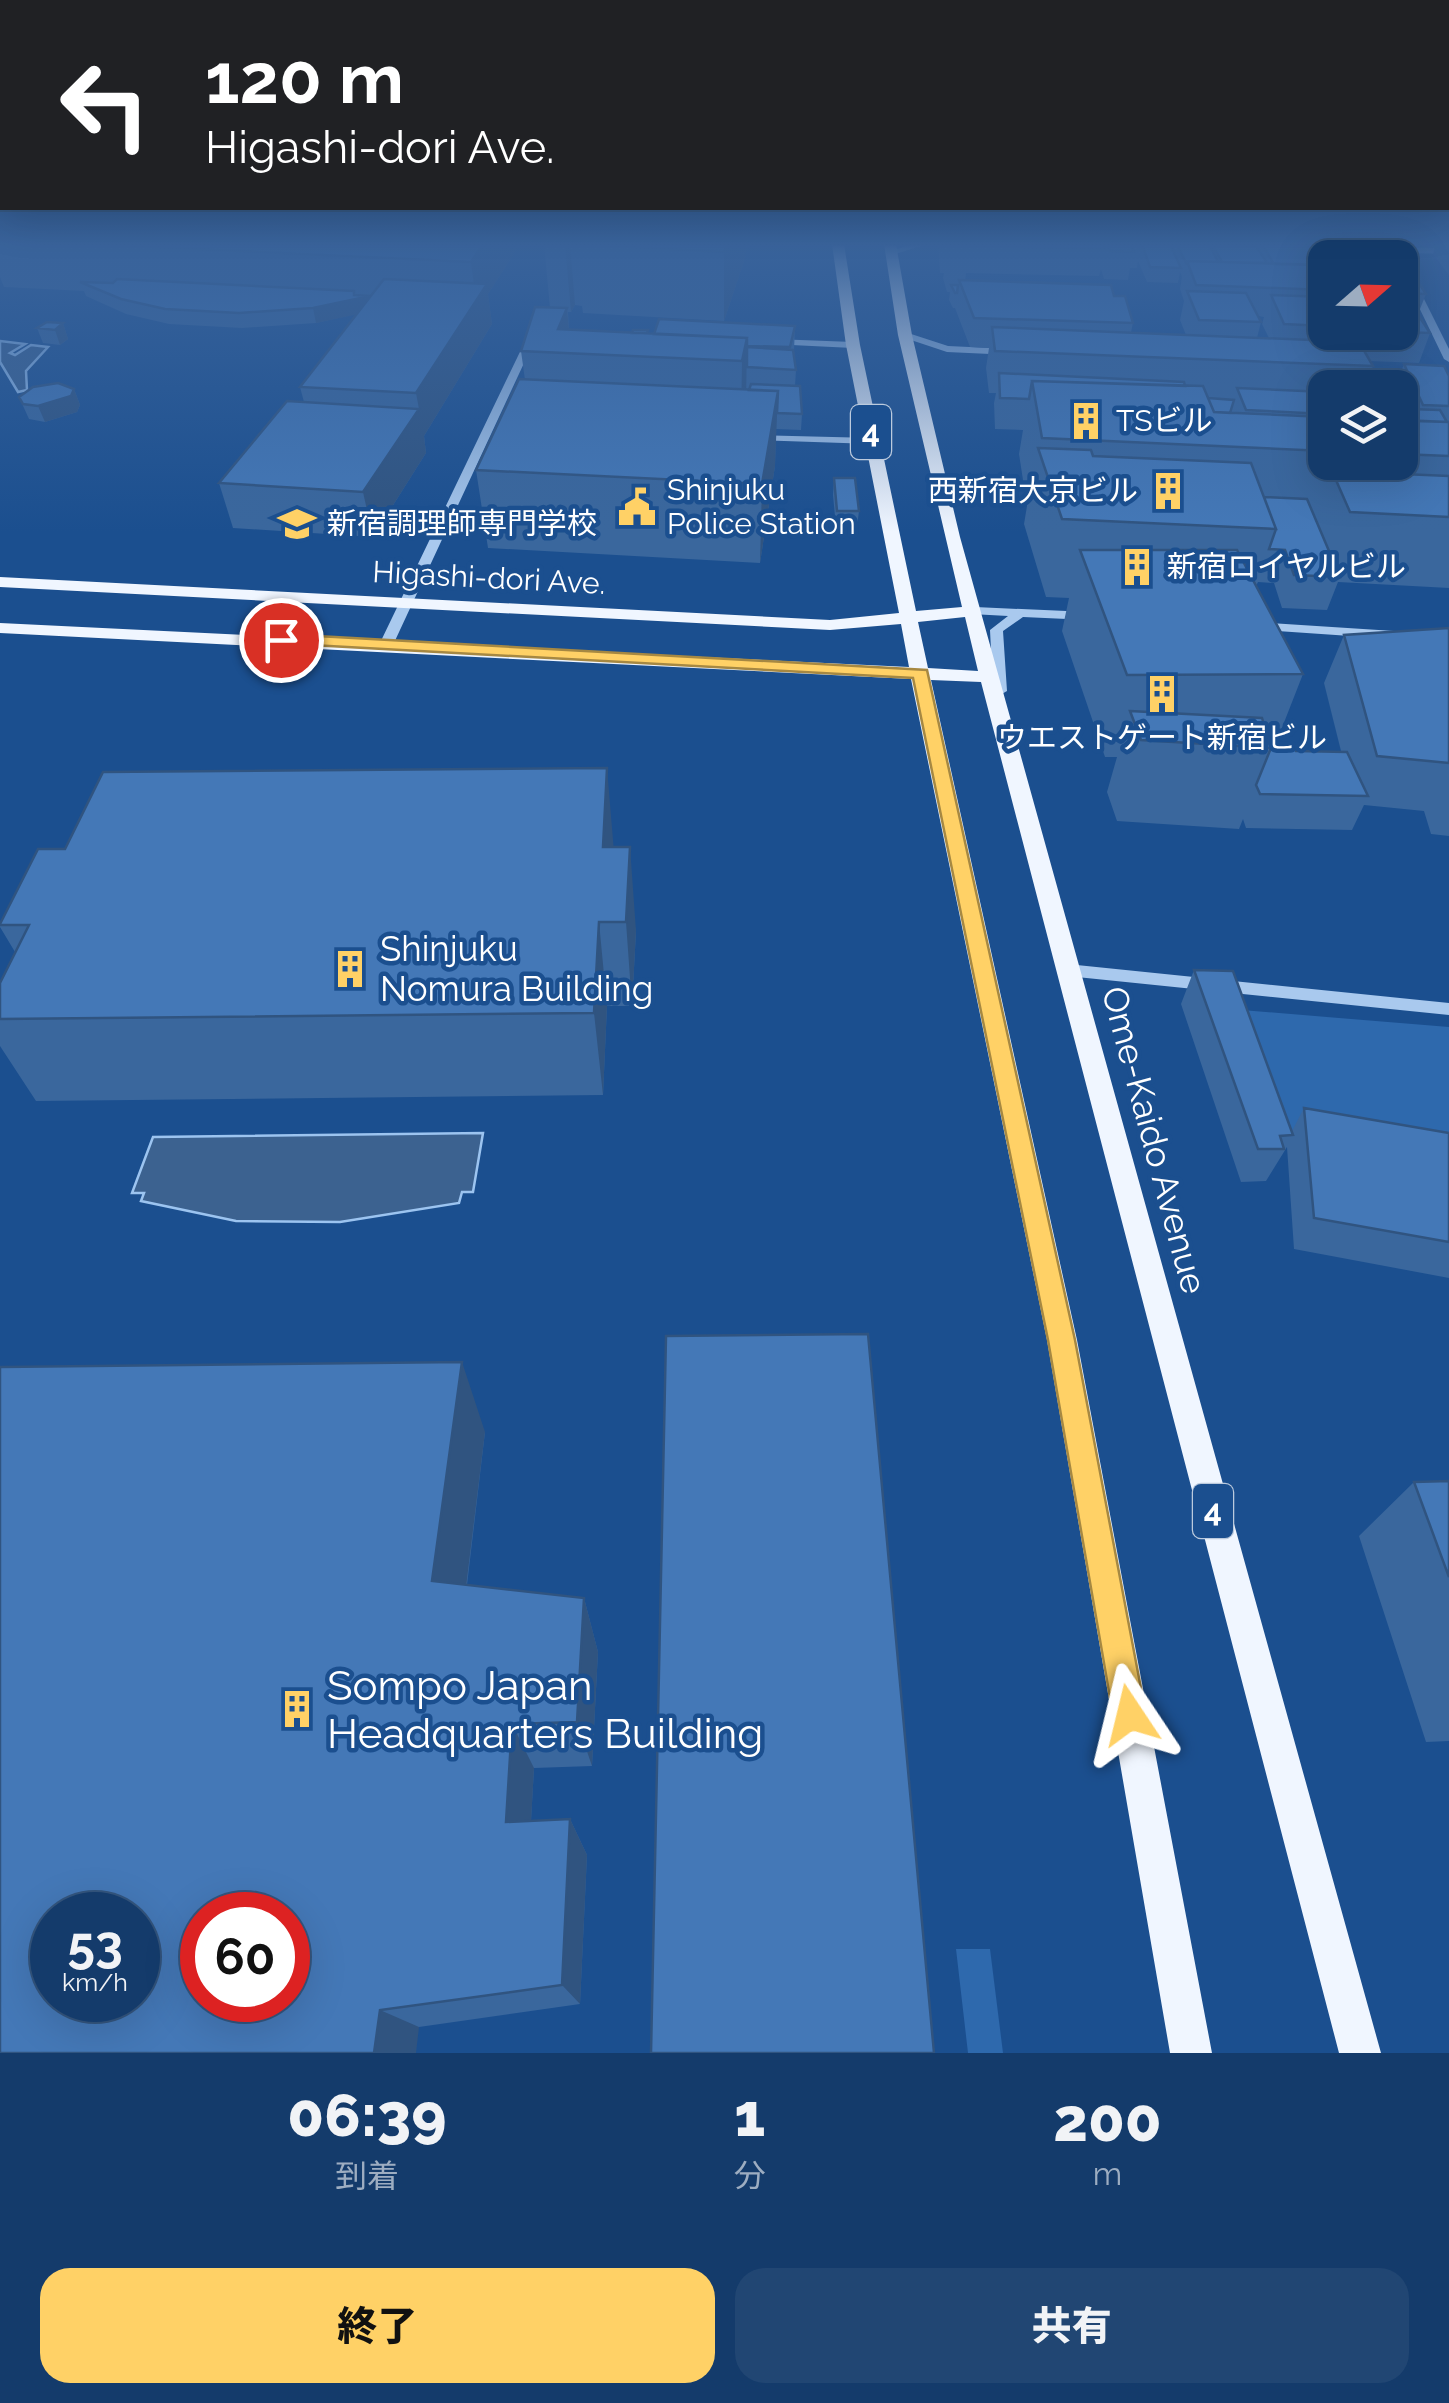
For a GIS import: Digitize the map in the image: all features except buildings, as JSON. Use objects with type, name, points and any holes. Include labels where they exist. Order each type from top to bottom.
[{"type":"main road","name":"4","points":[[852,340],[1062,1340],[1191,2053]]},
{"type":"main road","name":"Ome-Kaido Avenue","points":[[906,340],[952,537],[975,610],[1067,970],[1360,2053]]},
{"type":"main road","name":"Higashi-dori Ave.","points":[[0,582],[830,625],[975,610]]},
{"type":"main road","points":[[0,628],[992,677]]},
{"type":"street","points":[[386,645],[494,425],[527,340]]},
{"type":"street","points":[[921,340],[947,348],[1024,353]]},
{"type":"street","points":[[763,342],[853,345]]},
{"type":"street","points":[[1418,376],[1449,378]]},
{"type":"street","points":[[747,437],[873,441]]},
{"type":"street","points":[[975,610],[1098,616]]},
{"type":"street","points":[[1006,739],[995,635],[1002,622],[1028,612]]},
{"type":"street","points":[[1235,625],[1410,636]]},
{"type":"street","points":[[1067,970],[1449,1009]]},
{"type":"shaded area","points":[[0,341],[25,344],[10,353],[15,355],[31,345],[48,347],[26,371],[27,390],[18,392],[0,362]]},
{"type":"shaded area","points":[[1229,1009],[1449,1027],[1449,1162],[1263,1127]]},
{"type":"shaded area","points":[[483,1133],[473,1192],[462,1192],[459,1203],[340,1222],[236,1221],[141,1201],[144,1193],[132,1193],[153,1137]]},
{"type":"shaded area","points":[[956,1949],[990,1949],[1003,2053],[968,2053]]},
{"type":"place","name":"TSビル","points":[[1086,421]]},
{"type":"place","name":"西新宿大京ビル","points":[[1168,491]]},
{"type":"place","name":"Shinjuku Police Station","points":[[637,507]]},
{"type":"place","name":"新宿調理師専門学校","points":[[297,524]]},
{"type":"place","name":"新宿ロイヤルビル","points":[[1137,567]]},
{"type":"place","name":"ウエストゲート新宿ビル","points":[[1162,694]]},
{"type":"place","name":"Shinjuku Nomura Building","points":[[350,969]]},
{"type":"place","name":"Sompo Japan Headquarters Building","points":[[297,1709]]},
{"type":"route","points":[[281,640],[920,673],[1062,1340],[1130,1715]]}]
